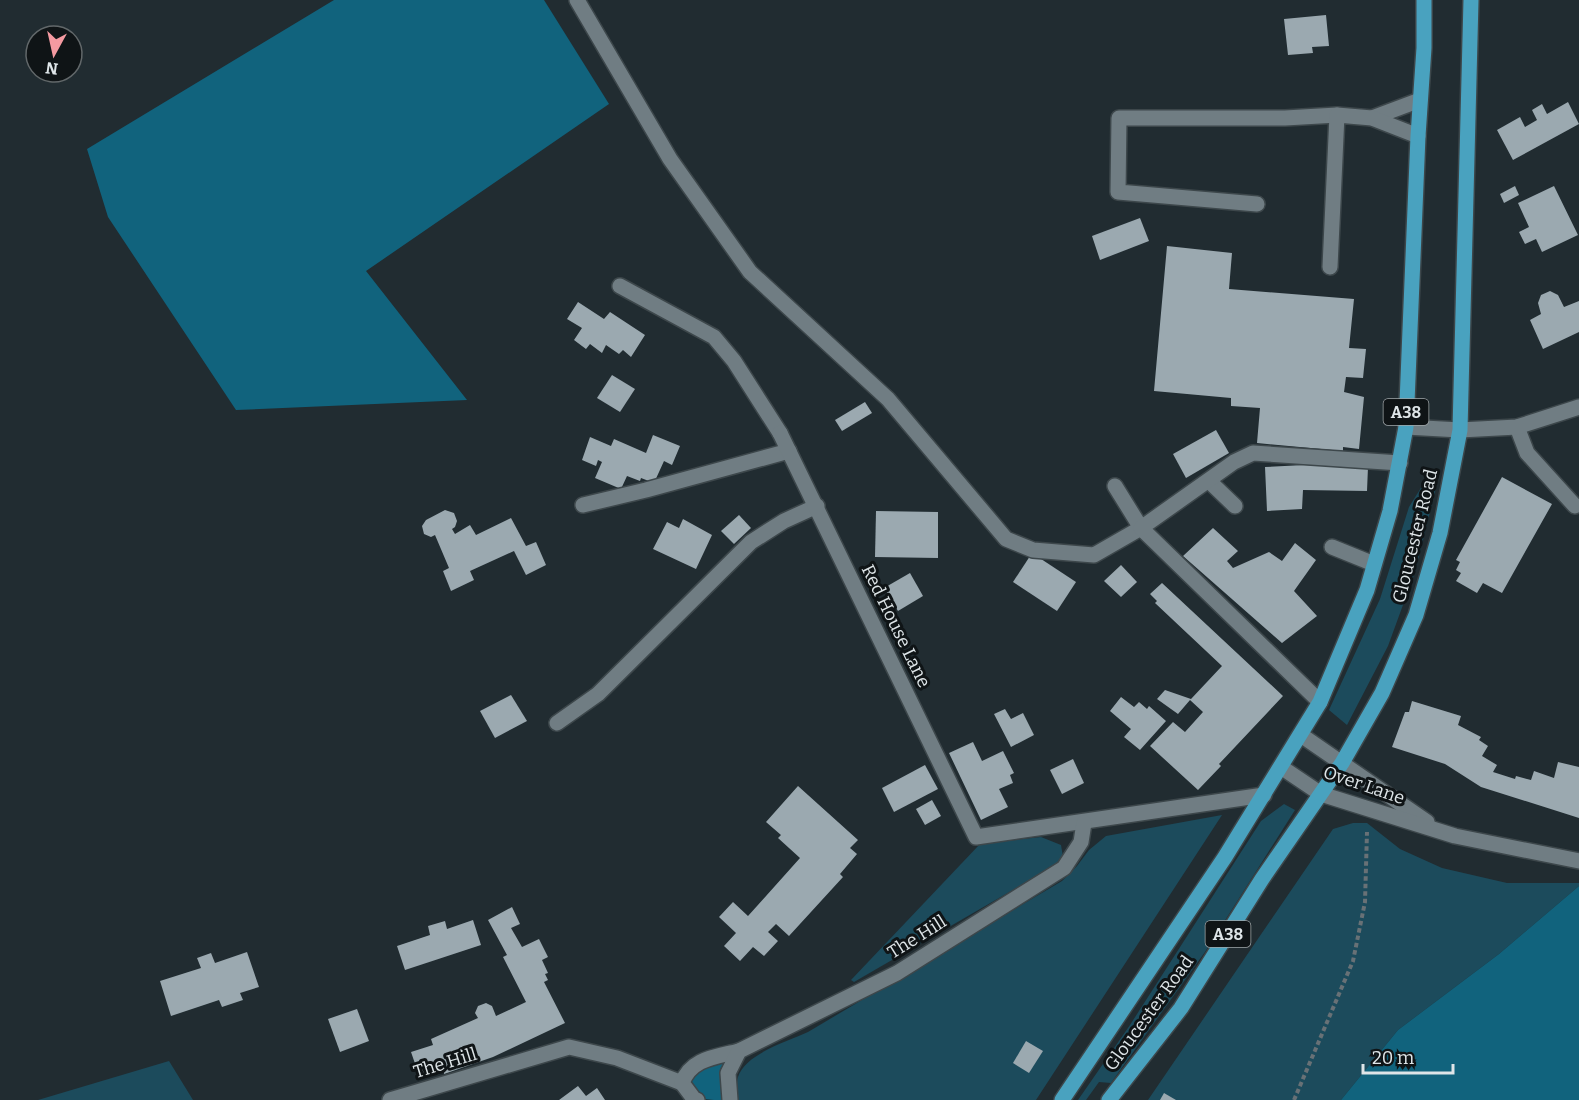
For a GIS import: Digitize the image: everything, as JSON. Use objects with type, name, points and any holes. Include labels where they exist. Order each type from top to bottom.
[{"type":"main road","name":"Gloucester Road","points":[[1062,1100],[1225,856],[1301,735],[1320,702],[1366,590],[1390,512],[1406,427],[1418,136],[1424,48],[1424,0]]},
{"type":"main road","name":"Gloucester Road","points":[[1109,1100],[1181,1008],[1262,879],[1342,763],[1382,693],[1416,615],[1440,533],[1460,430],[1471,0]]},
{"type":"street","points":[[577,0],[670,159],[750,273],[888,399],[1006,539],[1033,550],[1094,555],[1141,528],[1234,462],[1253,453],[1400,463]]},
{"type":"street","points":[[1372,118],[1420,100]]},
{"type":"street","points":[[1330,267],[1338,115]]},
{"type":"street","points":[[1257,204],[1118,192],[1119,118],[1285,118],[1338,115],[1372,118],[1418,136]]},
{"type":"street","name":"Red House Lane","points":[[620,286],[714,337],[734,361],[780,433],[976,837],[1084,823]]},
{"type":"street","points":[[1406,427],[1460,430],[1517,427],[1579,407]]},
{"type":"street","points":[[1517,427],[1527,453],[1575,506]]},
{"type":"street","points":[[583,505],[789,451]]},
{"type":"street","points":[[1209,481],[1235,506]]},
{"type":"street","points":[[1115,486],[1141,528],[1320,702]]},
{"type":"street","points":[[557,723],[598,694],[751,542],[784,521],[817,506]]},
{"type":"street","points":[[1332,547],[1374,564]]},
{"type":"street","name":"Over Lane","points":[[1301,735],[1438,830]]},
{"type":"street","name":"Over Lane","points":[[1281,767],[1321,794],[1490,844],[1579,861]]},
{"type":"street","points":[[1084,823],[1264,795]]},
{"type":"street","name":"The Hill","points":[[682,1083],[685,1074],[699,1061],[739,1051],[897,973],[1064,868],[1081,842],[1084,823]]},
{"type":"street","name":"The Hill","points":[[390,1100],[568,1047],[617,1058],[682,1083],[696,1100]]},
{"type":"street","points":[[730,1100],[728,1073],[739,1051]]},
{"type":"path","points":[[1294,1100],[1353,961],[1365,902],[1367,823]]},
{"type":"shaded area","points":[[334,0],[544,0],[609,104],[366,271],[467,400],[236,410],[108,217],[87,149]]},
{"type":"shaded area","points":[[1424,483],[1436,488],[1415,572],[1388,646],[1347,725],[1329,710],[1380,599],[1409,507]]},
{"type":"shaded area","points":[[1284,804],[1295,810],[1205,952],[1111,1083],[1099,1082],[1086,1100],[1078,1100],[1130,1025],[1261,821]]},
{"type":"shaded area","points":[[1222,815],[1036,1100],[737,1100],[738,1077],[742,1069],[758,1055],[808,1032],[1062,881],[1089,850],[1106,836]]},
{"type":"shaded area","points":[[1353,823],[1367,823],[1400,849],[1442,868],[1507,883],[1579,883],[1579,886],[1499,954],[1398,1030],[1341,1100],[1148,1100],[1333,829]]},
{"type":"shaded area","points":[[1041,837],[1061,845],[1063,857],[1051,868],[854,982],[851,980],[980,844]]},
{"type":"shaded area","points":[[1579,886],[1579,1100],[1341,1100],[1398,1030],[1499,954]]},
{"type":"shaded area","points":[[726,1060],[724,1100],[702,1098],[686,1084],[700,1066]]},
{"type":"shaded area","points":[[169,1061],[193,1100],[38,1100]]},
{"type":"building","points":[[1326,15],[1329,46],[1312,47],[1313,53],[1288,55],[1284,19]]},
{"type":"building","points":[[1568,102],[1579,124],[1513,160],[1497,130],[1520,117],[1525,127],[1537,120],[1532,110],[1542,104],[1547,114]]},
{"type":"building","points":[[1515,186],[1519,195],[1504,203],[1500,194]]},
{"type":"building","points":[[1554,186],[1578,235],[1542,252],[1536,239],[1525,244],[1519,232],[1529,227],[1518,203]]},
{"type":"building","points":[[1140,218],[1149,241],[1100,260],[1092,236]]},
{"type":"building","points":[[1167,246],[1232,253],[1229,289],[1354,299],[1349,348],[1366,349],[1363,378],[1346,377],[1344,392],[1364,397],[1359,449],[1343,447],[1343,451],[1257,443],[1260,408],[1231,406],[1231,398],[1154,391]]},
{"type":"building","points":[[1550,291],[1558,295],[1564,307],[1579,301],[1579,332],[1543,349],[1530,320],[1541,314],[1538,303],[1541,295]]},
{"type":"building","points":[[578,302],[604,319],[610,312],[645,335],[631,357],[623,350],[619,354],[606,345],[602,353],[590,344],[586,349],[574,340],[582,328],[567,319]]},
{"type":"building","points":[[612,375],[635,389],[620,412],[597,398]]},
{"type":"building","points":[[865,402],[872,413],[842,431],[835,420]]},
{"type":"building","points":[[1216,430],[1229,453],[1186,478],[1173,454]]},
{"type":"building","points":[[653,435],[680,446],[672,465],[664,461],[654,483],[627,476],[621,489],[595,478],[602,462],[598,460],[596,466],[582,460],[590,437],[611,446],[614,439],[646,453]]},
{"type":"building","points":[[1304,465],[1368,467],[1367,491],[1303,490],[1302,509],[1267,511],[1265,467]]},
{"type":"building","points":[[1502,477],[1552,504],[1502,593],[1483,583],[1477,593],[1456,581],[1461,573],[1456,570],[1460,562],[1456,560]]},
{"type":"building","points":[[445,510],[454,513],[457,521],[452,529],[455,534],[470,525],[476,535],[511,518],[526,546],[536,542],[546,565],[526,575],[514,551],[470,571],[474,580],[451,591],[443,571],[449,568],[435,535],[431,537],[424,534],[422,526],[426,520]]},
{"type":"building","points":[[876,511],[938,512],[938,558],[875,557]]},
{"type":"building","points":[[739,515],[751,528],[734,544],[721,531]]},
{"type":"building","points":[[683,519],[712,535],[696,569],[653,549],[667,522],[679,528]]},
{"type":"building","points":[[1213,528],[1238,551],[1227,561],[1233,568],[1269,552],[1282,561],[1295,543],[1316,560],[1294,591],[1317,616],[1282,643],[1183,556]]},
{"type":"building","points":[[1032,553],[1076,582],[1057,611],[1013,582]]},
{"type":"building","points":[[1121,565],[1137,582],[1121,597],[1104,581]]},
{"type":"building","points":[[910,573],[923,596],[898,611],[884,588]]},
{"type":"building","points":[[1162,583],[1283,696],[1219,764],[1221,766],[1198,790],[1150,746],[1173,722],[1185,732],[1203,712],[1190,700],[1178,714],[1157,699],[1165,690],[1191,699],[1222,666],[1155,603],[1157,601],[1150,594]]},
{"type":"building","points":[[511,695],[527,721],[495,738],[480,711]]},
{"type":"building","points":[[1121,697],[1134,707],[1139,702],[1147,709],[1149,706],[1166,721],[1140,750],[1124,737],[1131,729],[1110,711]]},
{"type":"building","points":[[1412,701],[1461,716],[1458,725],[1481,737],[1479,740],[1488,746],[1482,756],[1497,765],[1493,772],[1515,779],[1516,776],[1531,780],[1534,771],[1554,778],[1558,762],[1579,767],[1579,818],[1481,787],[1445,764],[1392,747],[1405,712],[1409,712]]},
{"type":"building","points":[[1005,709],[1011,719],[1023,713],[1034,735],[1011,747],[994,714]]},
{"type":"building","points":[[973,742],[982,761],[1003,751],[1014,773],[1010,775],[1013,783],[999,789],[1008,807],[981,820],[949,753]]},
{"type":"building","points":[[1073,759],[1084,783],[1062,794],[1050,770]]},
{"type":"building","points":[[925,765],[938,789],[894,812],[882,788]]},
{"type":"building","points":[[798,786],[858,840],[850,848],[857,854],[840,874],[843,877],[789,936],[776,924],[768,932],[778,941],[764,956],[753,947],[740,961],[724,946],[736,933],[719,917],[733,902],[748,916],[800,858],[778,838],[781,835],[766,822]]},
{"type":"building","points":[[932,800],[941,816],[925,825],[916,809]]},
{"type":"building","points":[[512,907],[520,924],[511,928],[522,947],[539,939],[548,957],[542,960],[548,973],[545,974],[548,980],[544,982],[565,1023],[493,1057],[444,1074],[444,1071],[420,1078],[411,1052],[433,1045],[431,1039],[478,1018],[475,1013],[478,1006],[486,1003],[492,1006],[496,1016],[526,1002],[503,957],[507,955],[488,920]]},
{"type":"building","points":[[473,920],[481,945],[405,970],[397,946],[430,935],[428,926],[445,921],[447,929]]},
{"type":"building","points":[[247,952],[259,987],[240,993],[243,1000],[222,1007],[219,1000],[171,1016],[160,981],[201,968],[197,958],[211,953],[215,963]]},
{"type":"building","points":[[357,1009],[369,1041],[340,1052],[328,1019]]},
{"type":"building","points":[[1026,1041],[1043,1051],[1029,1073],[1013,1063]]},
{"type":"building","points":[[578,1086],[586,1096],[597,1088],[605,1100],[559,1100]]},
{"type":"building","points":[[1164,1093],[1176,1100],[1160,1100]]}]
